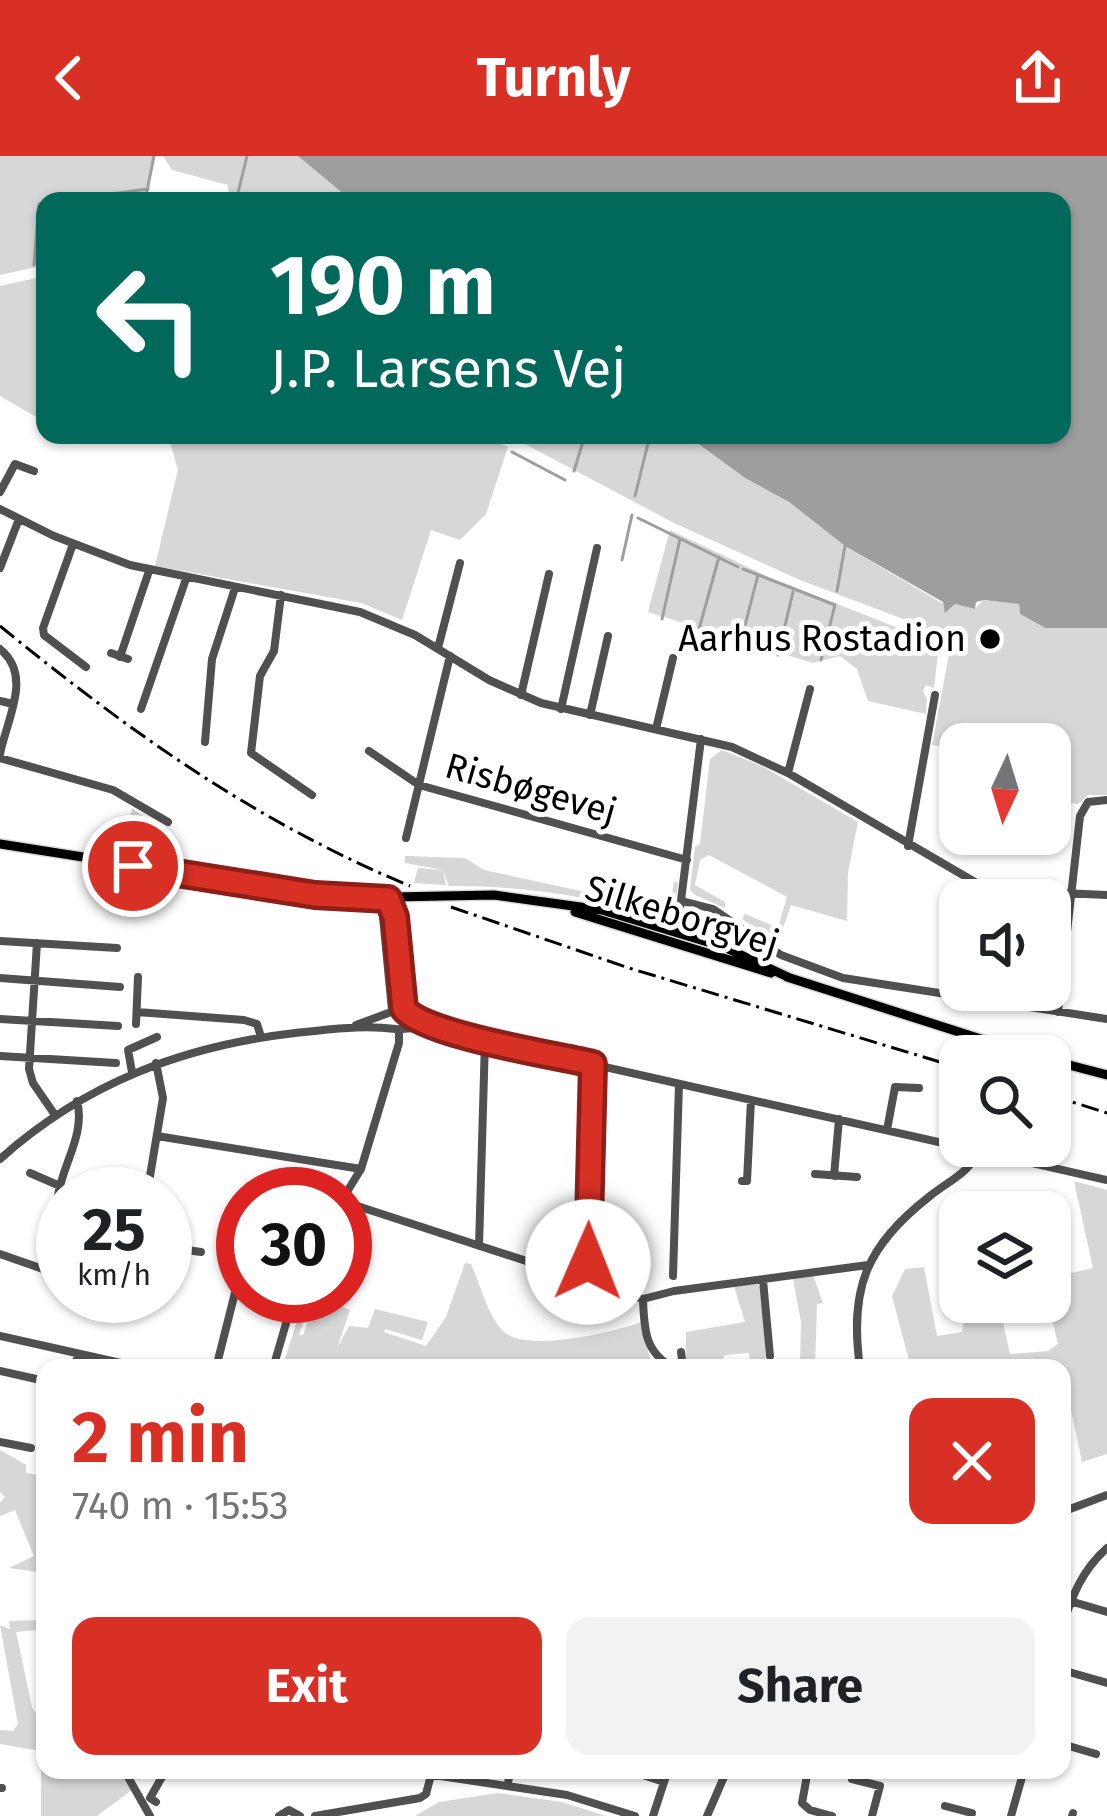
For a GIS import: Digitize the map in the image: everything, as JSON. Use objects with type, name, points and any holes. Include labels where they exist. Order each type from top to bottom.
[{"type":"main road","name":"Silkeborgvej","points":[[0,844],[315,895],[388,899],[494,895],[602,910],[724,947],[790,977]]},
{"type":"main road","name":"Silkeborgvej","points":[[559,906],[969,1035]]},
{"type":"main road","points":[[1071,1066],[1107,1076]]},
{"type":"street","points":[[0,492],[15,464],[34,471]]},
{"type":"street","points":[[0,509],[73,544],[149,571],[360,612],[438,648],[521,695],[561,709],[701,739],[755,756],[967,879]]},
{"type":"street","points":[[0,568],[19,519]]},
{"type":"street","points":[[73,544],[43,628],[44,635],[86,667]]},
{"type":"street","points":[[561,709],[597,548]]},
{"type":"street","points":[[438,648],[460,563]]},
{"type":"street","points":[[120,656],[149,571]]},
{"type":"street","points":[[521,695],[549,574]]},
{"type":"street","points":[[141,709],[186,579]]},
{"type":"street","points":[[205,742],[212,659],[235,588]]},
{"type":"street","points":[[281,595],[274,652],[260,676],[251,753],[312,795]]},
{"type":"street","points":[[590,715],[608,636]]},
{"type":"street","points":[[0,649],[17,671],[0,750],[112,790],[168,822]]},
{"type":"street","points":[[406,838],[450,656]]},
{"type":"street","points":[[656,729],[673,658]]},
{"type":"street","points":[[788,773],[810,689]]},
{"type":"street","points":[[908,846],[935,695]]},
{"type":"street","points":[[0,701],[13,704]]},
{"type":"street","points":[[674,944],[701,739]]},
{"type":"street","name":"Risbøgevej","points":[[369,751],[419,785],[687,860]]},
{"type":"street","points":[[1058,1012],[1084,805],[1094,799],[1107,800]]},
{"type":"street","points":[[1072,893],[1107,895]]},
{"type":"street","points":[[388,899],[383,917],[390,1012],[402,1021]]},
{"type":"street","points":[[362,1167],[402,1021],[395,917],[388,899]]},
{"type":"street","points":[[682,901],[713,909],[781,955],[843,978],[939,994]]},
{"type":"street","points":[[0,941],[117,948]]},
{"type":"street","points":[[37,944],[30,1077],[55,1115]]},
{"type":"street","points":[[136,1024],[138,976]]},
{"type":"street","points":[[0,978],[120,987]]},
{"type":"street","points":[[1050,1011],[1107,1019]]},
{"type":"street","points":[[137,1012],[244,1020],[257,1024],[261,1037]]},
{"type":"street","points":[[390,1012],[402,1021]]},
{"type":"street","points":[[356,1025],[390,1012]]},
{"type":"street","points":[[0,1018],[118,1026]]},
{"type":"street","points":[[0,1159],[77,1101],[156,1063],[261,1037],[402,1021],[939,1143]]},
{"type":"street","points":[[132,1072],[128,1050],[157,1037]]},
{"type":"street","points":[[479,1246],[485,1040]]},
{"type":"street","points":[[0,1056],[116,1063]]},
{"type":"street","points":[[152,1167],[164,1090],[156,1063]]},
{"type":"street","points":[[588,1262],[593,1064]]},
{"type":"street","points":[[673,1276],[679,1084]]},
{"type":"street","points":[[886,1130],[895,1087],[919,1088]]},
{"type":"street","points":[[742,1181],[747,1181],[751,1100]]},
{"type":"street","points":[[66,1167],[79,1123],[77,1101]]},
{"type":"street","points":[[834,1176],[839,1120]]},
{"type":"street","points":[[157,1136],[349,1167]]},
{"type":"street","points":[[859,1359],[856,1305],[868,1264],[895,1227],[970,1167]]},
{"type":"street","points":[[1046,1167],[1107,1180]]},
{"type":"street","points":[[30,1173],[36,1176]]},
{"type":"street","points":[[815,1174],[857,1177]]},
{"type":"street","points":[[372,1208],[644,1299],[868,1264]]},
{"type":"street","points":[[192,1251],[201,1252]]},
{"type":"street","points":[[0,1254],[36,1267]]},
{"type":"street","points":[[763,1280],[770,1356]]},
{"type":"street","points":[[644,1299],[644,1328],[654,1356],[660,1359]]},
{"type":"street","points":[[218,1359],[227,1323]]},
{"type":"street","points":[[276,1359],[286,1323]]},
{"type":"street","points":[[0,1336],[102,1359]]},
{"type":"street","points":[[680,1359],[682,1352]]},
{"type":"street","points":[[78,1359],[80,1354]]},
{"type":"street","points":[[0,1371],[36,1379]]},
{"type":"street","points":[[0,1442],[31,1448]]},
{"type":"street","points":[[1071,1509],[1107,1495]]},
{"type":"street","points":[[1071,1599],[1089,1563],[1107,1548]]},
{"type":"street","points":[[1071,1601],[1107,1612]]},
{"type":"street","points":[[1071,1673],[1107,1683]]},
{"type":"street","points":[[1071,1747],[1096,1754]]},
{"type":"street","points":[[129,1779],[150,1816]]},
{"type":"street","points":[[156,1802],[150,1798],[161,1779]]},
{"type":"street","points":[[315,1816],[420,1798],[426,1794],[425,1779]]},
{"type":"street","points":[[470,1779],[567,1796],[635,1816]]},
{"type":"street","points":[[508,1784],[509,1779]]},
{"type":"street","points":[[655,1779],[664,1782]]},
{"type":"street","points":[[653,1816],[665,1779]]},
{"type":"street","points":[[707,1816],[723,1779]]},
{"type":"street","points":[[806,1779],[802,1803],[832,1816]]},
{"type":"street","points":[[852,1779],[880,1786],[872,1816]]},
{"type":"street","points":[[1011,1816],[1021,1779]]},
{"type":"street","points":[[945,1806],[971,1816]]},
{"type":"street","points":[[279,1816],[289,1810],[300,1816]]},
{"type":"shaded area","points":[[0,156],[154,156],[147,192],[36,192],[36,267],[0,275]]},
{"type":"shaded area","points":[[163,156],[298,156],[341,192],[228,192],[228,185],[172,170]]},
{"type":"shaded area","points":[[298,156],[1107,156],[1107,628],[1045,628],[1020,614],[1019,604],[984,600],[976,602],[975,609],[955,604],[945,613],[943,602],[845,546],[789,502],[698,444],[1071,444],[1071,192],[341,192]]},
{"type":"shaded area","points":[[36,278],[36,417],[0,396],[0,286]]},
{"type":"shaded area","points":[[171,444],[508,447],[486,514],[460,540],[431,530],[402,620],[361,603],[155,566],[178,470]]},
{"type":"shaded area","points":[[525,444],[698,444],[789,502],[845,546],[950,608],[955,604],[975,609],[983,600],[1019,604],[1020,614],[1044,628],[1107,628],[1107,795],[1088,795],[1078,804],[1071,803],[1071,723],[939,723],[939,746],[932,745],[949,654],[943,634],[800,580],[674,523]]},
{"type":"shaded area","points":[[670,530],[771,578],[939,644],[934,688],[926,685],[923,691],[926,714],[868,701],[857,669],[840,656],[813,663],[648,612]]},
{"type":"shaded area","points":[[722,750],[762,766],[858,822],[848,872],[847,921],[791,905],[781,934],[770,938],[742,919],[745,914],[778,928],[787,897],[709,855],[700,860],[695,885],[725,902],[725,908],[690,890],[710,759]]},
{"type":"shaded area","points":[[132,808],[156,825],[160,839],[173,840],[177,861],[122,852]]},
{"type":"shaded area","points":[[405,856],[465,858],[484,870],[669,910],[674,882],[678,882],[675,911],[665,916],[558,894],[449,886],[443,871],[446,885],[414,883],[418,868],[443,870],[405,863]]},
{"type":"shaded area","points":[[1074,1181],[1107,1190],[1107,1454],[1082,1462],[1071,1410],[1071,1359],[909,1359],[892,1296],[905,1269],[924,1267],[937,1336],[962,1332],[964,1323],[1003,1323],[1010,1354],[1048,1351],[1058,1344],[1053,1323],[1071,1323],[1071,1273],[1093,1268]]},
{"type":"shaded area","points":[[465,1263],[471,1264],[504,1332],[516,1338],[551,1341],[642,1322],[650,1359],[285,1359],[296,1323],[303,1323],[299,1335],[303,1335],[307,1323],[346,1323],[337,1348],[349,1326],[368,1328],[375,1309],[428,1322],[422,1340],[384,1332],[426,1346],[446,1317]]},
{"type":"shaded area","points":[[813,1275],[823,1303],[817,1304],[815,1359],[800,1359],[801,1322],[793,1279]]},
{"type":"shaded area","points":[[757,1284],[761,1288],[766,1359],[750,1359],[749,1353],[685,1359],[686,1332],[745,1322],[734,1286]]},
{"type":"shaded area","points":[[0,1450],[26,1465],[26,1473],[36,1475],[36,1572],[9,1568],[34,1556],[15,1510],[0,1516],[5,1497],[0,1492]]},
{"type":"shaded area","points":[[36,1620],[36,1630],[16,1632],[36,1713],[36,1750],[0,1744],[0,1730],[13,1731],[18,1724],[0,1625],[10,1629],[9,1621]]},
{"type":"shaded area","points":[[41,1779],[127,1779],[133,1789],[97,1816],[41,1816]]},
{"type":"shaded area","points":[[498,1793],[562,1802],[606,1816],[415,1816],[439,1802]]},
{"type":"waterway","points":[[147,192],[154,156]]},
{"type":"waterway","points":[[238,192],[247,156]]},
{"type":"waterway","points":[[126,192],[148,189]]},
{"type":"waterway","points":[[34,265],[36,241]]},
{"type":"waterway","points":[[574,471],[582,444]]},
{"type":"waterway","points":[[635,496],[648,444]]},
{"type":"waterway","points":[[512,452],[565,480]]},
{"type":"waterway","points":[[622,560],[632,515]]},
{"type":"waterway","points":[[638,518],[738,567]]},
{"type":"waterway","points":[[662,619],[680,539]]},
{"type":"waterway","points":[[837,591],[845,546]]},
{"type":"waterway","points":[[699,629],[719,557]]},
{"type":"waterway","points":[[743,569],[835,605],[821,660]]},
{"type":"waterway","points":[[742,637],[758,575]]},
{"type":"waterway","points":[[778,655],[793,592]]},
{"type":"railway","points":[[0,626],[195,771],[298,833],[410,886]]},
{"type":"railway","points":[[451,907],[629,968],[939,1062]]},
{"type":"railway","points":[[1071,1102],[1107,1113]]},
{"type":"place","name":"Aarhus Rostadion","points":[[990,639]]},
{"type":"route","points":[[133,866],[315,895],[388,899],[395,917],[404,1009],[410,1016],[439,1028],[593,1064],[588,1262]]}]
